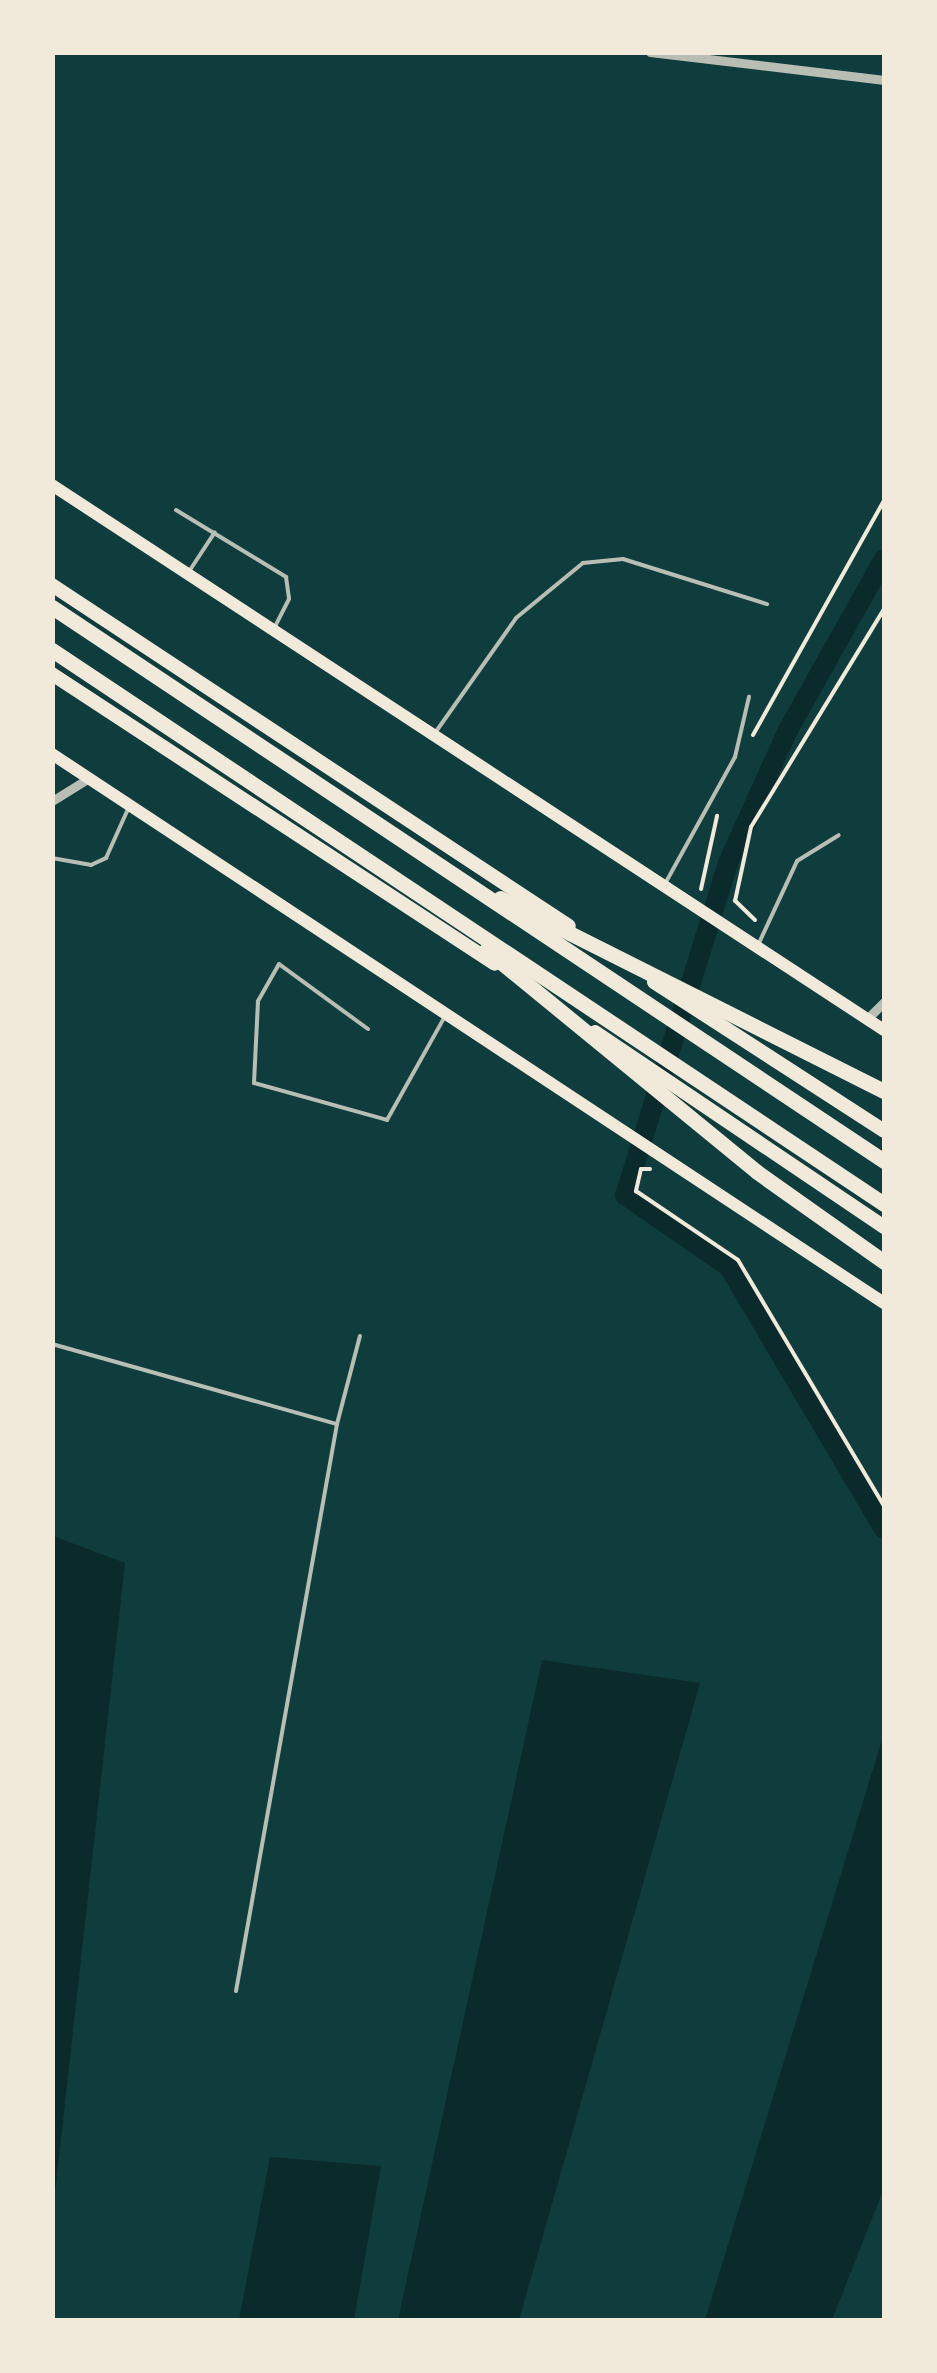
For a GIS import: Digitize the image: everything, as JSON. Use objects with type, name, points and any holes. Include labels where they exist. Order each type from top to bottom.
[{"type":"highway","points":[[52,584],[884,1131]]},
{"type":"highway","points":[[52,608],[884,1161]]},
{"type":"highway","points":[[52,650],[884,1204]]},
{"type":"highway","points":[[52,674],[884,1227]]},
{"type":"highway","points":[[443,869],[884,1091]]},
{"type":"highway","points":[[423,898],[757,1172],[884,1262]]},
{"type":"main road","points":[[52,485],[884,1030]]},
{"type":"main road","points":[[52,754],[884,1303]]},
{"type":"street","points":[[650,52],[884,80]]},
{"type":"street","points":[[52,801],[89,778]]},
{"type":"street","points":[[868,1019],[884,1002]]},
{"type":"lane","points":[[176,510],[286,577],[289,599],[272,630]]},
{"type":"lane","points":[[187,574],[215,532]]},
{"type":"lane","points":[[432,736],[516,618],[583,563],[623,560],[767,604]]},
{"type":"lane","points":[[664,886],[735,757],[749,697]]},
{"type":"lane","points":[[52,858],[91,865],[106,858],[130,805]]},
{"type":"lane","points":[[757,947],[798,861],[839,836]]},
{"type":"lane","points":[[368,1029],[279,964],[258,1002],[254,1082],[386,1120],[446,1014]]},
{"type":"lane","points":[[236,1991],[337,1424],[360,1336]]},
{"type":"lane","points":[[52,1344],[337,1424]]},
{"type":"path","points":[[750,741],[884,501]]},
{"type":"path","points":[[766,927],[735,901],[752,827],[884,609]]},
{"type":"path","points":[[691,904],[709,873],[722,799]]},
{"type":"path","points":[[678,1166],[642,1170],[636,1191],[738,1260],[884,1506]]},
{"type":"water","points":[[52,1536],[125,1563],[53,2211]]},
{"type":"water","points":[[542,1660],[700,1683],[519,2320],[398,2320]]},
{"type":"water","points":[[884,1733],[884,2188],[832,2320],[705,2320]]},
{"type":"water","points":[[270,2157],[381,2166],[354,2320],[239,2320]]},
{"type":"waterway","points":[[884,559],[788,730],[728,863],[625,1195],[729,1267],[884,1529]]}]
